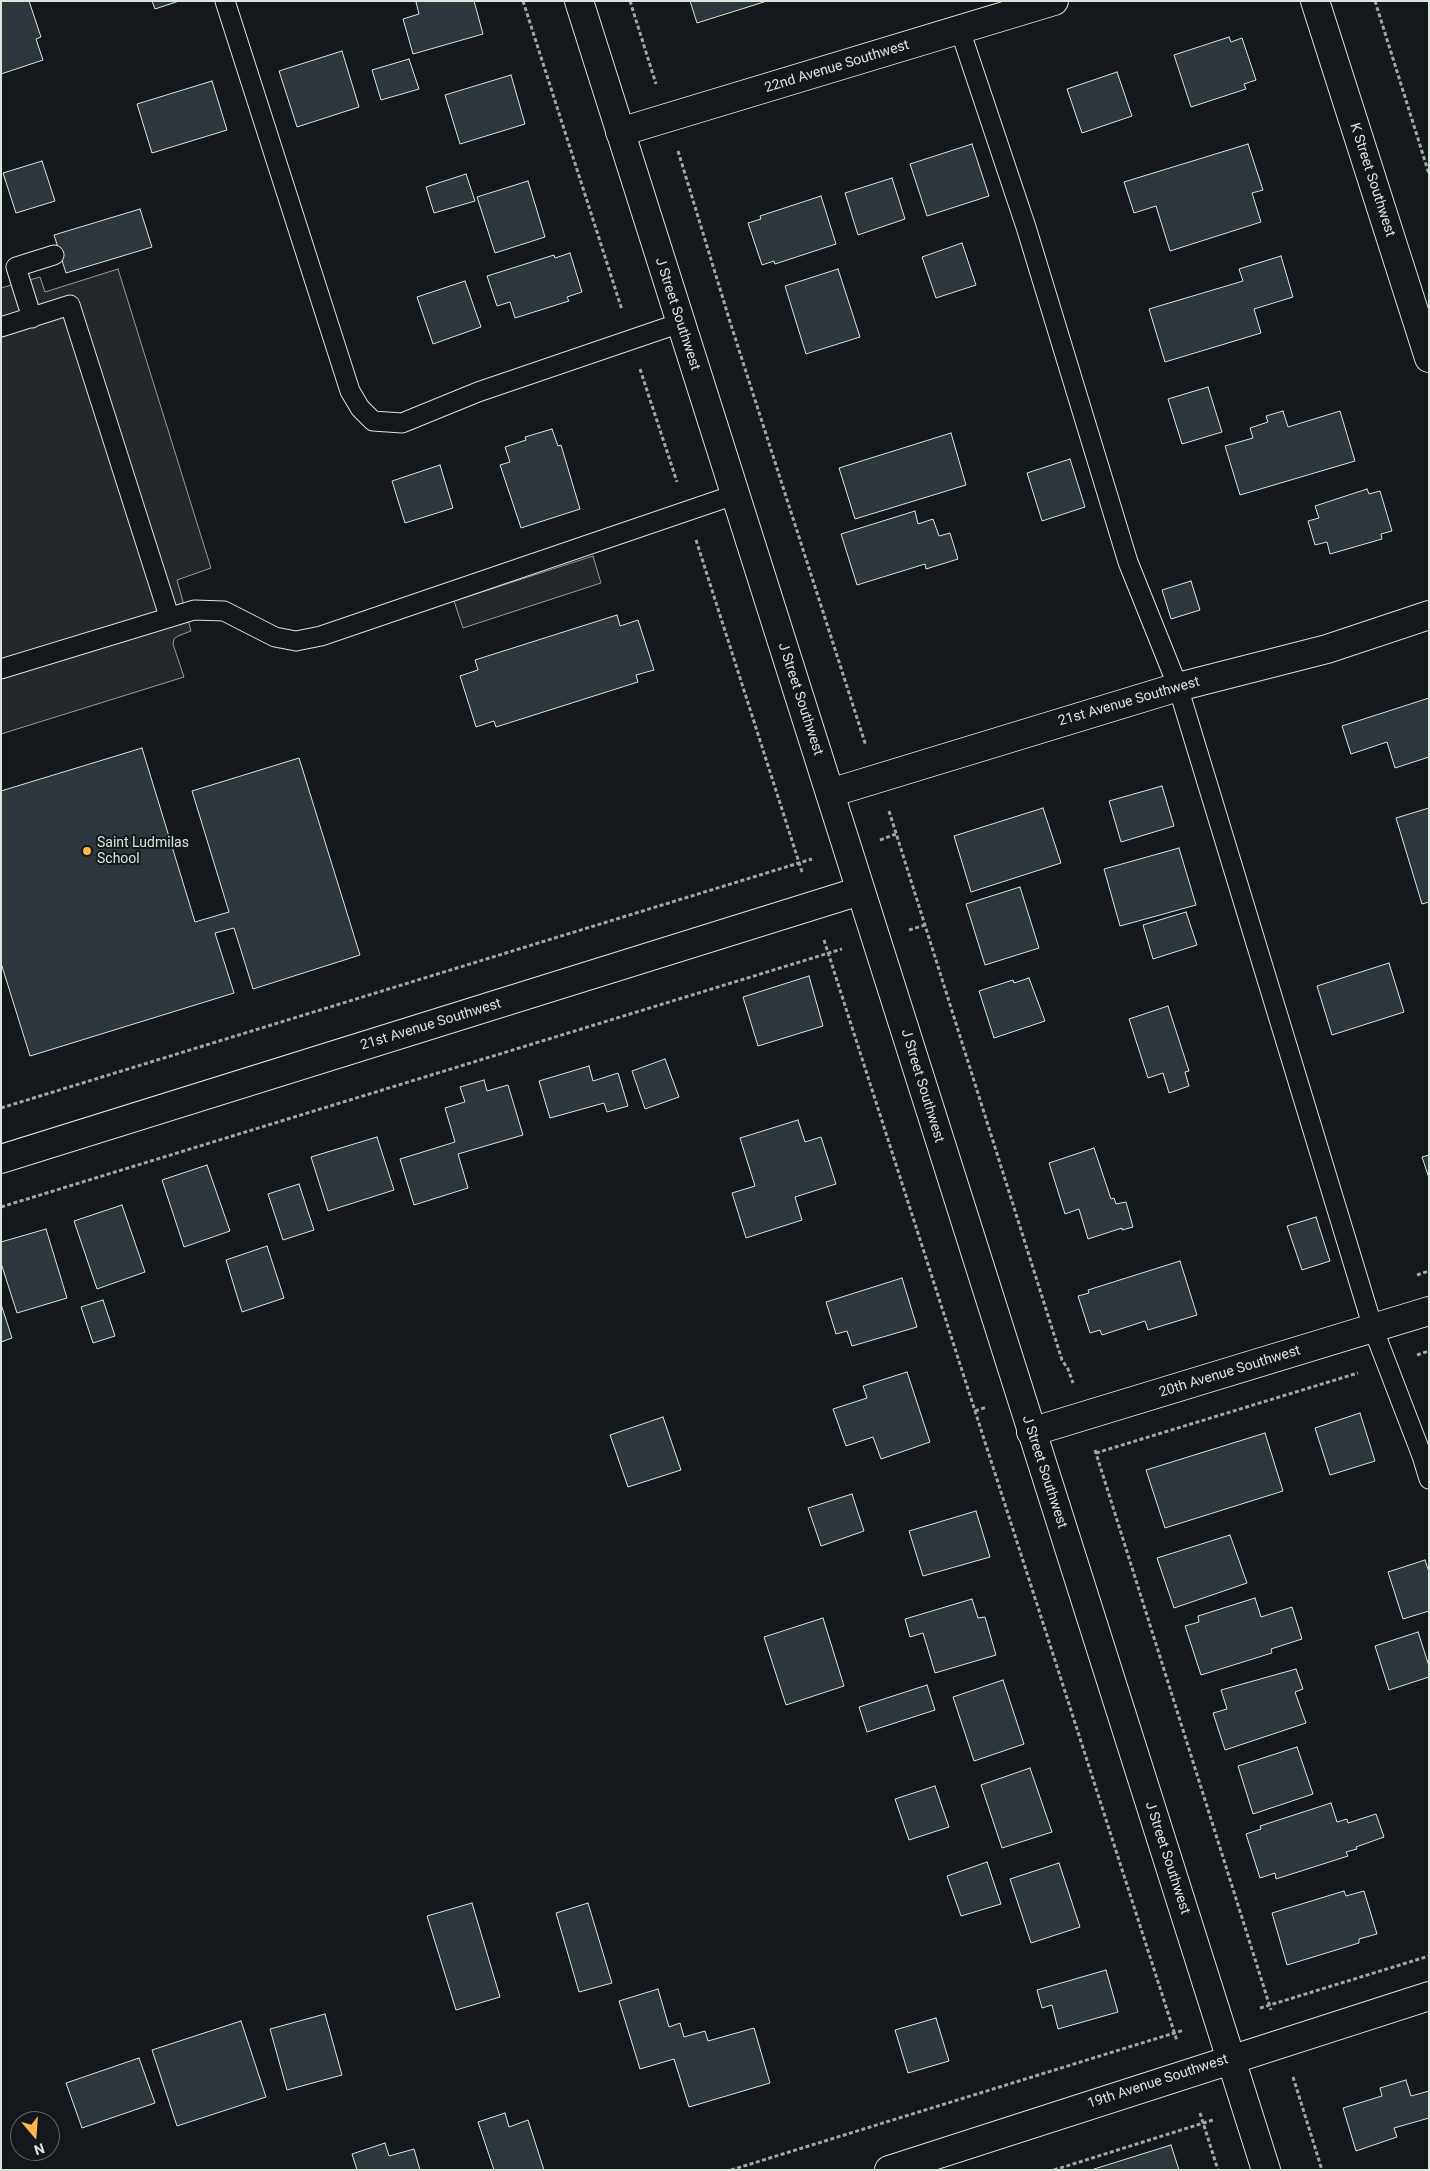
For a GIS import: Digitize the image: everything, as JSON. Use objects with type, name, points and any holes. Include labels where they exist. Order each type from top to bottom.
[{"type":"street","name":"J Street Southwest","points":[[579,1],[1266,2170]]},
{"type":"street","name":"22nd Avenue Southwest","points":[[620,132],[1054,1]]},
{"type":"street","name":"K Street Southwest","points":[[1315,1],[1429,358]]},
{"type":"street","name":"21st Avenue Southwest","points":[[830,793],[1178,687],[1327,649],[1429,615]]},
{"type":"street","name":"21st Avenue Southwest","points":[[1,1158],[860,891]]},
{"type":"street","name":"20th Avenue Southwest","points":[[1031,1432],[1429,1311]]},
{"type":"street","name":"19th Avenue Southwest","points":[[889,2170],[918,2165],[1231,2058],[1429,1996]]},
{"type":"lane","points":[[225,1],[350,391],[360,408],[372,421],[402,423],[478,392],[632,341],[680,323]]},
{"type":"lane","points":[[960,30],[1026,227],[1128,562],[1178,687],[1373,1328],[1429,1479]]},
{"type":"lane","points":[[32,318],[16,267],[54,255]]},
{"type":"lane","points":[[1,327],[70,305],[169,616]]},
{"type":"lane","points":[[1,670],[169,616],[194,610],[224,611],[275,638],[296,640],[321,636],[734,494]]},
{"type":"path","points":[[524,1],[804,877]]},
{"type":"path","points":[[630,1],[656,84]]},
{"type":"path","points":[[1375,1],[1429,174]]},
{"type":"path","points":[[678,150],[731,325],[867,750]]},
{"type":"path","points":[[889,810],[1062,1360],[1068,1368],[1075,1391]]},
{"type":"path","points":[[875,841],[896,834]]},
{"type":"path","points":[[1,1108],[812,859]]},
{"type":"path","points":[[904,931],[925,925]]},
{"type":"path","points":[[822,934],[1179,2045]]},
{"type":"path","points":[[1,1207],[844,948]]},
{"type":"path","points":[[1096,1453],[1429,1351]]},
{"type":"path","points":[[975,1411],[993,1405]]},
{"type":"path","points":[[1093,1444],[1271,2010]]},
{"type":"path","points":[[1260,2008],[1429,1956]]},
{"type":"path","points":[[730,2170],[1185,2030]]},
{"type":"path","points":[[1291,2071],[1322,2170]]},
{"type":"path","points":[[1200,2113],[1218,2170]]},
{"type":"path","points":[[1054,2170],[1213,2120]]},
{"type":"shaded area","points":[[118,269],[211,568],[177,580],[191,631],[178,636],[174,639],[173,644],[184,677],[1,734],[1,288],[40,277],[45,292]]},
{"type":"shaded area","points":[[593,556],[601,583],[463,628],[454,601]]},
{"type":"building","points":[[1,1],[29,1],[41,37],[36,39],[43,60],[1,74]]},
{"type":"building","points":[[152,1],[179,1],[155,9]]},
{"type":"building","points":[[474,1],[483,34],[413,54],[403,19],[419,14],[416,2]]},
{"type":"building","points":[[690,1],[767,1],[697,23]]},
{"type":"building","points":[[1229,37],[1231,42],[1242,38],[1256,80],[1244,84],[1246,89],[1191,107],[1174,55]]},
{"type":"building","points":[[342,51],[359,107],[297,127],[279,71]]},
{"type":"building","points":[[409,59],[419,89],[381,100],[372,70]]},
{"type":"building","points":[[1117,72],[1132,116],[1082,133],[1067,89]]},
{"type":"building","points":[[511,75],[525,124],[460,144],[445,95]]},
{"type":"building","points":[[212,81],[227,130],[152,153],[137,104]]},
{"type":"building","points":[[972,144],[989,196],[927,216],[910,164]]},
{"type":"building","points":[[1248,144],[1263,190],[1252,193],[1261,222],[1170,251],[1156,206],[1134,213],[1124,182]]},
{"type":"building","points":[[42,161],[55,201],[16,213],[3,173]]},
{"type":"building","points":[[466,174],[475,201],[434,213],[426,187]]},
{"type":"building","points":[[892,178],[905,219],[858,235],[845,193]]},
{"type":"building","points":[[528,181],[545,237],[495,253],[477,197]]},
{"type":"building","points":[[821,196],[836,244],[775,264],[774,261],[762,265],[748,223],[761,219],[760,216]]},
{"type":"building","points":[[140,209],[152,247],[66,273],[54,235]]},
{"type":"building","points":[[962,243],[976,285],[936,298],[922,257]]},
{"type":"building","points":[[570,253],[582,292],[567,297],[569,301],[515,318],[510,302],[497,306],[487,276],[554,255],[555,258]]},
{"type":"building","points":[[1281,256],[1293,297],[1254,309],[1261,333],[1165,362],[1149,309],[1243,281],[1239,269]]},
{"type":"building","points":[[838,269],[860,337],[806,354],[785,286]]},
{"type":"building","points":[[465,281],[481,327],[433,344],[417,297]]},
{"type":"building","points":[[1208,387],[1222,432],[1182,444],[1168,399]]},
{"type":"building","points":[[1283,411],[1288,427],[1340,411],[1355,461],[1240,495],[1225,446],[1253,438],[1250,428],[1268,422],[1266,416]]},
{"type":"building","points":[[552,429],[558,446],[561,445],[580,509],[521,528],[500,465],[510,462],[505,447],[526,440],[525,437]]},
{"type":"building","points":[[951,433],[966,485],[855,519],[839,468]]},
{"type":"building","points":[[1070,459],[1085,507],[1042,521],[1027,473]]},
{"type":"building","points":[[440,465],[453,508],[405,523],[392,481]]},
{"type":"building","points":[[1367,489],[1369,494],[1380,491],[1392,531],[1381,534],[1382,539],[1330,554],[1327,542],[1315,545],[1308,521],[1319,518],[1315,506]]},
{"type":"building","points":[[915,511],[918,524],[933,519],[939,536],[950,533],[958,559],[926,569],[925,564],[857,585],[841,534]]},
{"type":"building","points":[[1191,581],[1200,610],[1171,619],[1162,590]]},
{"type":"building","points":[[617,615],[620,626],[638,620],[654,670],[636,675],[638,682],[496,727],[494,721],[476,727],[460,676],[478,670],[475,660]]},
{"type":"building","points":[[1429,698],[1429,757],[1395,768],[1387,742],[1351,754],[1342,726]]},
{"type":"building","name":"Saint Ludmilas School","points":[[142,748],[195,922],[229,912],[192,791],[299,758],[360,955],[253,989],[234,928],[215,933],[234,993],[30,1056],[1,963],[1,791]]},
{"type":"building","points":[[1162,786],[1174,826],[1121,842],[1109,801]]},
{"type":"building","points":[[1043,808],[1061,863],[971,892],[954,836]]},
{"type":"building","points":[[1429,808],[1429,902],[1422,904],[1396,818]]},
{"type":"building","points":[[1179,848],[1196,905],[1120,926],[1104,869]]},
{"type":"building","points":[[1020,887],[1039,948],[985,965],[966,904]]},
{"type":"building","points":[[1186,912],[1197,945],[1153,959],[1143,925]]},
{"type":"building","points":[[1389,963],[1404,1012],[1332,1035],[1317,986]]},
{"type":"building","points":[[809,976],[823,1026],[758,1046],[743,997]]},
{"type":"building","points":[[1029,978],[1045,1021],[994,1038],[979,991],[1013,980],[1014,983]]},
{"type":"building","points":[[1168,1006],[1189,1071],[1185,1072],[1189,1086],[1169,1093],[1163,1073],[1148,1078],[1129,1019]]},
{"type":"building","points":[[665,1059],[679,1097],[645,1109],[632,1071]]},
{"type":"building","points":[[589,1066],[593,1081],[618,1073],[628,1106],[607,1112],[604,1103],[550,1118],[539,1081]]},
{"type":"building","points":[[484,1080],[487,1091],[508,1085],[523,1135],[458,1154],[468,1188],[414,1205],[400,1159],[455,1142],[445,1108],[465,1102],[460,1087]]},
{"type":"building","points":[[798,1120],[805,1142],[821,1137],[836,1184],[795,1197],[802,1220],[746,1238],[732,1193],[755,1186],[740,1138]]},
{"type":"building","points":[[377,1137],[394,1190],[328,1211],[311,1157]]},
{"type":"building","points":[[1094,1148],[1111,1199],[1114,1198],[1116,1204],[1126,1202],[1133,1227],[1122,1230],[1122,1228],[1088,1239],[1079,1209],[1065,1214],[1049,1163]]},
{"type":"building","points":[[1429,1155],[1429,1178],[1422,1157]]},
{"type":"building","points":[[207,1165],[230,1231],[184,1247],[162,1180]]},
{"type":"building","points":[[299,1184],[314,1230],[283,1240],[268,1194]]},
{"type":"building","points":[[122,1205],[145,1272],[97,1289],[74,1221]]},
{"type":"building","points":[[1316,1217],[1330,1261],[1302,1270],[1287,1226]]},
{"type":"building","points":[[46,1229],[67,1298],[17,1313],[1,1263],[1,1242]]},
{"type":"building","points":[[267,1246],[284,1298],[242,1312],[226,1260]]},
{"type":"building","points":[[1180,1261],[1197,1315],[1148,1330],[1145,1321],[1102,1335],[1100,1330],[1090,1333],[1078,1296],[1089,1293],[1088,1290]]},
{"type":"building","points":[[902,1278],[917,1327],[852,1346],[847,1331],[836,1334],[826,1302]]},
{"type":"building","points":[[103,1300],[115,1336],[93,1343],[81,1307]]},
{"type":"building","points":[[1,1304],[12,1338],[1,1342]]},
{"type":"building","points":[[907,1372],[930,1442],[881,1459],[873,1437],[846,1446],[833,1409],[867,1398],[863,1386]]},
{"type":"building","points":[[1360,1413],[1375,1461],[1330,1475],[1315,1428]]},
{"type":"building","points":[[663,1417],[681,1470],[628,1487],[610,1435]]},
{"type":"building","points":[[1265,1433],[1283,1491],[1165,1528],[1146,1470]]},
{"type":"building","points":[[852,1494],[864,1531],[821,1546],[808,1508]]},
{"type":"building","points":[[976,1511],[990,1557],[923,1576],[909,1531]]},
{"type":"building","points":[[1230,1535],[1247,1583],[1174,1608],[1157,1558]]},
{"type":"building","points":[[1425,1560],[1429,1572],[1429,1611],[1403,1619],[1388,1572]]},
{"type":"building","points":[[1255,1598],[1261,1617],[1292,1607],[1302,1639],[1271,1649],[1272,1653],[1201,1675],[1185,1626],[1199,1622],[1198,1616]]},
{"type":"building","points":[[972,1599],[978,1618],[985,1617],[996,1655],[935,1673],[923,1633],[910,1637],[905,1619]]},
{"type":"building","points":[[823,1618],[844,1686],[786,1705],[764,1637]]},
{"type":"building","points":[[1418,1632],[1429,1666],[1429,1677],[1389,1690],[1375,1646]]},
{"type":"building","points":[[1296,1669],[1303,1689],[1295,1692],[1306,1723],[1225,1750],[1213,1713],[1227,1709],[1221,1690]]},
{"type":"building","points":[[1003,1680],[1024,1744],[974,1761],[953,1697]]},
{"type":"building","points":[[927,1685],[935,1710],[867,1732],[859,1707]]},
{"type":"building","points":[[1297,1747],[1313,1794],[1253,1814],[1238,1766]]},
{"type":"building","points":[[1030,1768],[1052,1832],[1002,1848],[981,1785]]},
{"type":"building","points":[[935,1786],[949,1827],[909,1840],[895,1799]]},
{"type":"building","points":[[1331,1803],[1337,1822],[1347,1819],[1348,1823],[1376,1814],[1384,1837],[1346,1852],[1348,1856],[1276,1879],[1275,1873],[1260,1878],[1246,1834],[1261,1829],[1260,1826]]},
{"type":"building","points":[[987,1862],[1001,1904],[961,1916],[947,1876]]},
{"type":"building","points":[[1059,1863],[1080,1927],[1031,1943],[1010,1879]]},
{"type":"building","points":[[1344,1891],[1346,1896],[1364,1891],[1377,1934],[1359,1939],[1359,1943],[1287,1965],[1272,1913]]},
{"type":"building","points":[[472,1903],[500,1997],[456,2010],[427,1916]]},
{"type":"building","points":[[588,1903],[612,1983],[579,1992],[556,1913]]},
{"type":"building","points":[[1106,1970],[1118,2012],[1058,2029],[1052,2005],[1042,2008],[1037,1990]]},
{"type":"building","points":[[658,1989],[669,2027],[680,2023],[684,2037],[705,2031],[708,2041],[754,2028],[770,2083],[689,2107],[674,2059],[640,2069],[619,2001]]},
{"type":"building","points":[[325,2014],[342,2075],[287,2090],[270,2029]]},
{"type":"building","points":[[936,2018],[949,2061],[908,2073],[895,2030]]},
{"type":"building","points":[[241,2021],[266,2097],[177,2126],[152,2050]]},
{"type":"building","points":[[139,2058],[155,2103],[82,2128],[66,2083]]},
{"type":"building","points":[[1406,2080],[1411,2096],[1429,2091],[1429,2118],[1394,2128],[1397,2137],[1356,2151],[1343,2108],[1382,2096],[1380,2088]]},
{"type":"building","points":[[505,2113],[509,2127],[528,2120],[544,2170],[494,2170],[478,2122]]},
{"type":"building","points":[[385,2143],[389,2156],[414,2149],[420,2170],[357,2170],[352,2154]]},
{"type":"building","points":[[1171,2145],[1179,2170],[1091,2170]]},
{"type":"place","name":"Saint Ludmilas School","points":[[87,851]]}]
